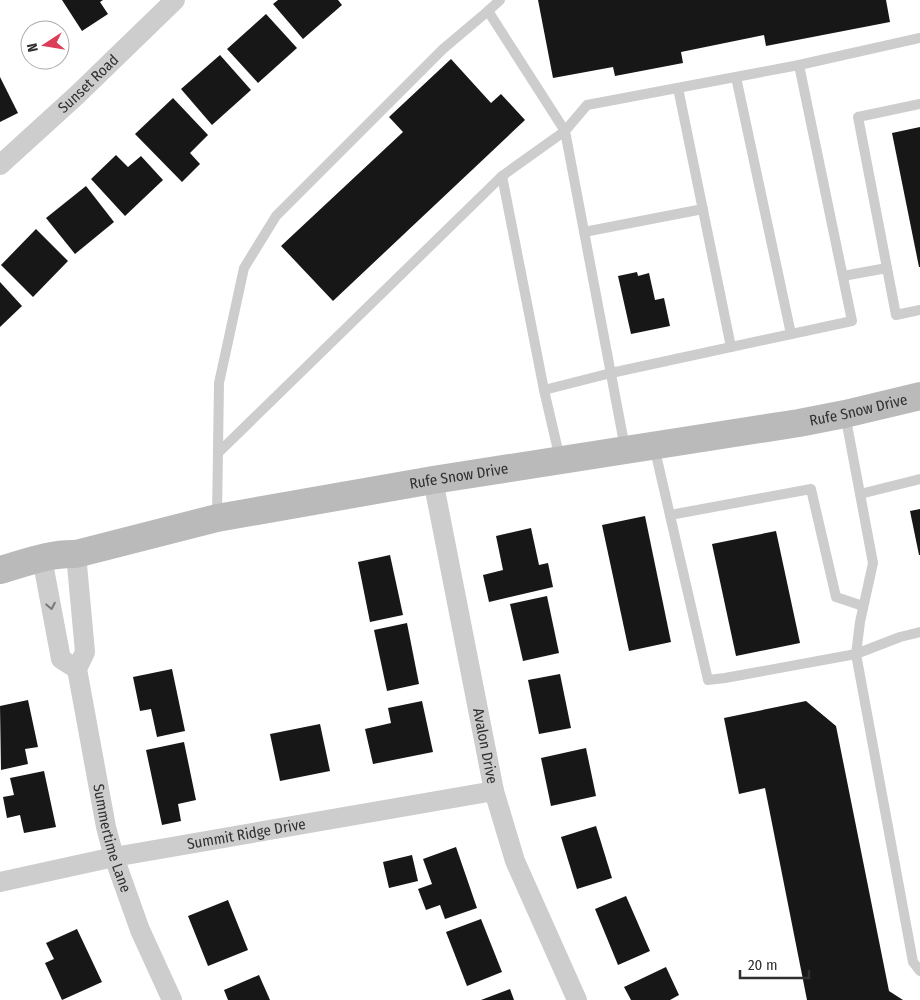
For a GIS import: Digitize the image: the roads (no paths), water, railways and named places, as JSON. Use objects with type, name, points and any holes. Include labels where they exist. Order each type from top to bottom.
[{"type":"main road","name":"Rufe Snow Drive","points":[[0,570],[42,558],[76,554],[217,518],[433,480],[799,423],[920,396]]},
{"type":"street","name":"Sunset Road","points":[[0,165],[77,95],[175,0]]},
{"type":"street","name":"Avalon Drive","points":[[433,480],[494,791],[515,862],[577,1000]]},
{"type":"street","name":"Summertime Lane","points":[[76,554],[85,652],[77,669],[106,828],[114,857],[140,930],[172,1000]]},
{"type":"street","points":[[42,558],[61,659],[77,669]]},
{"type":"street","name":"Summit Ridge Drive","points":[[0,882],[114,857],[494,791]]},
{"type":"lane","points":[[217,518],[219,383],[244,268],[276,216],[444,48],[500,0]]},
{"type":"lane","points":[[488,11],[565,131],[625,450]]},
{"type":"lane","points":[[218,453],[502,176],[565,131],[587,105],[800,65],[920,38]]},
{"type":"lane","points":[[544,390],[611,373],[852,321],[800,65]]},
{"type":"lane","points":[[736,76],[791,334]]},
{"type":"lane","points":[[678,88],[731,347]]},
{"type":"lane","points":[[920,104],[858,117],[896,315],[920,310]]},
{"type":"lane","points":[[502,176],[544,390],[560,460]]},
{"type":"lane","points":[[584,232],[703,209]]},
{"type":"lane","points":[[843,276],[887,268]]},
{"type":"lane","points":[[845,414],[873,563],[860,622],[856,654],[913,962],[920,970]]},
{"type":"lane","points":[[654,446],[708,680],[856,654],[900,637],[920,632]]},
{"type":"lane","points":[[860,494],[920,479]]},
{"type":"lane","points":[[670,515],[811,489],[836,597],[863,606]]}]
